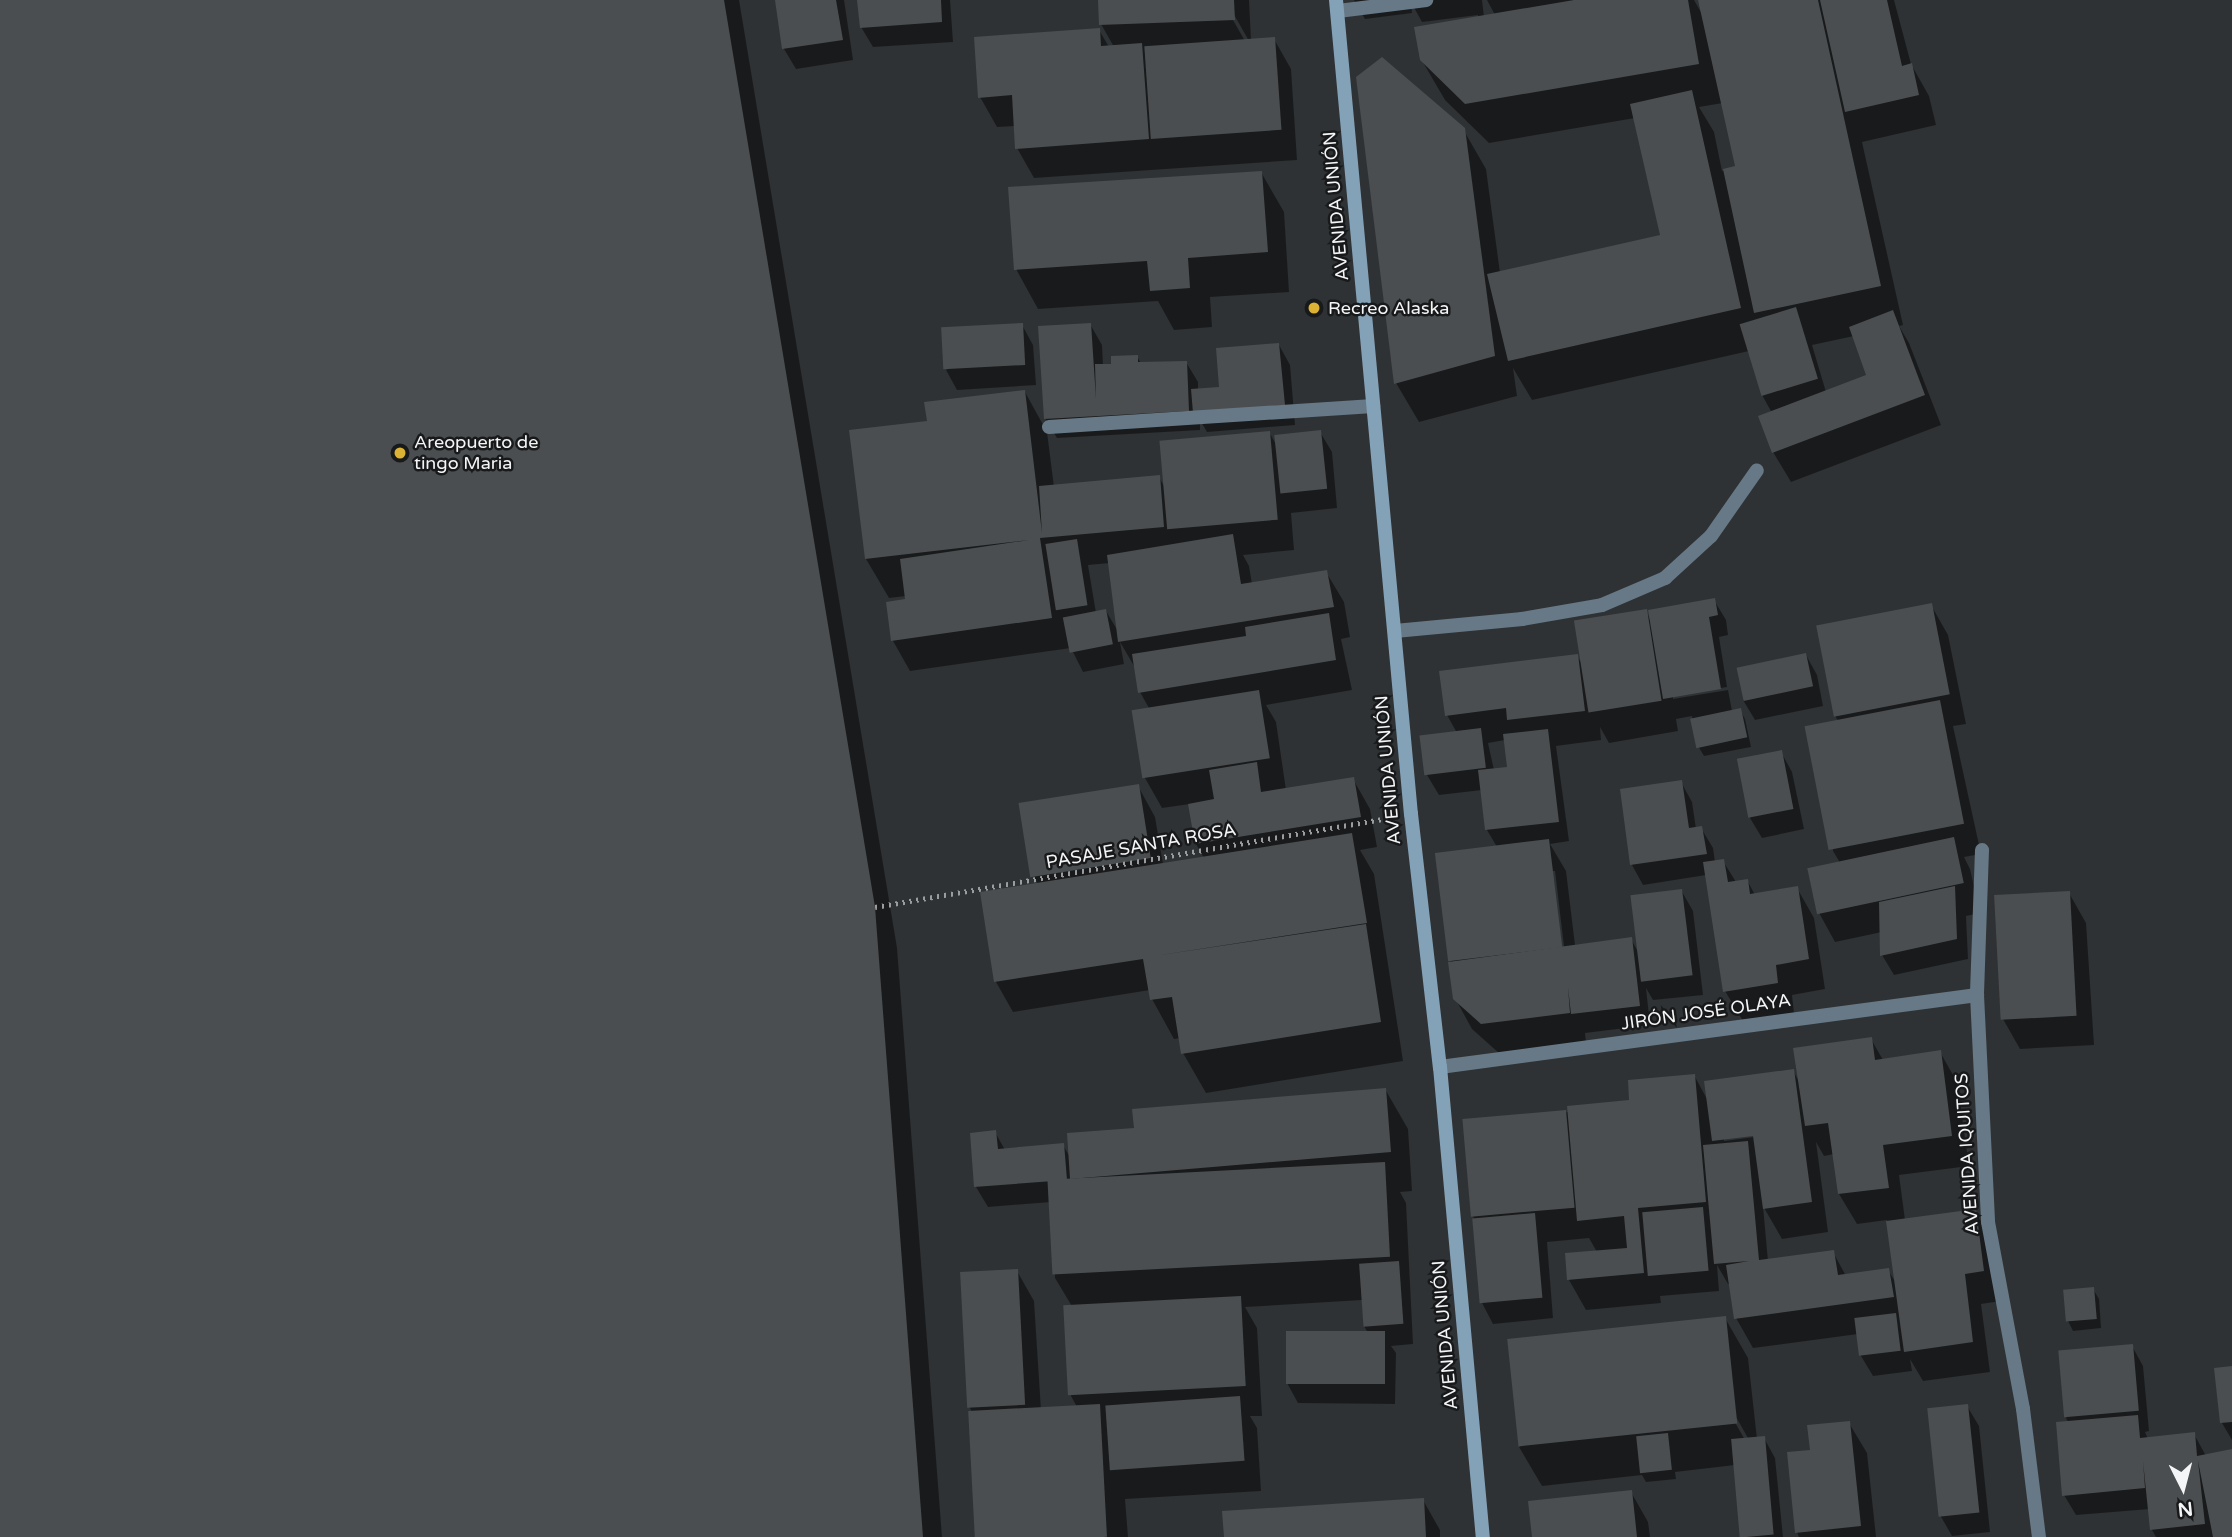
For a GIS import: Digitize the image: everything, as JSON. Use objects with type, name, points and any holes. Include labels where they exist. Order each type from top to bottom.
[{"type":"main road","name":"AVENIDA UNIÓN","points":[[1337,6],[1411,814],[1440,1066],[1483,1537]]},
{"type":"street","points":[[1337,6],[1426,0]]},
{"type":"street","points":[[1049,427],[1373,406]]},
{"type":"street","points":[[1395,631],[1522,619],[1602,606],[1665,578],[1711,536],[1757,470]]},
{"type":"street","name":"AVENIDA IQUITOS","points":[[1982,850],[1977,995],[1988,1222],[2023,1409],[2039,1537]]},
{"type":"street","name":"JIRÓN JOSÉ OLAYA","points":[[1440,1066],[1977,995]]},
{"type":"path","name":"PASAJE SANTA ROSA","points":[[875,907],[1411,814]]},
{"type":"building","name":"Areopuerto de tingo Maria","points":[[0,0],[724,0],[875,907],[923,1537],[0,1537]]},
{"type":"building","points":[[775,0],[836,0],[843,40],[782,49]]},
{"type":"building","points":[[857,0],[941,0],[942,22],[860,28]]},
{"type":"building","points":[[1098,0],[1234,0],[1235,20],[1099,25]]},
{"type":"building","points":[[1574,0],[1688,0],[1699,64],[1465,104],[1420,60],[1414,27]]},
{"type":"building","points":[[1698,0],[1818,0],[1881,286],[1754,313],[1723,169],[1735,166]]},
{"type":"building","points":[[1820,0],[1887,0],[1902,66],[1912,63],[1919,95],[1845,112]]},
{"type":"building","points":[[1100,28],[1101,46],[1142,43],[1149,139],[1015,149],[1012,95],[978,98],[974,37]]},
{"type":"building","points":[[1275,37],[1281,130],[1151,139],[1144,46]]},
{"type":"building","points":[[1382,57],[1465,128],[1495,356],[1394,384],[1356,77]]},
{"type":"building","points":[[1692,90],[1741,308],[1508,361],[1487,274],[1660,235],[1630,104]]},
{"type":"building","points":[[1262,171],[1268,252],[1188,258],[1190,288],[1150,291],[1147,261],[1014,270],[1008,187]]},
{"type":"building","points":[[1796,307],[1818,379],[1762,396],[1740,324]]},
{"type":"building","points":[[1893,310],[1925,395],[1772,453],[1758,416],[1866,375],[1849,327]]},
{"type":"building","points":[[1023,323],[1025,365],[943,369],[941,327]]},
{"type":"building","points":[[1091,323],[1096,399],[1095,364],[1111,364],[1111,356],[1138,355],[1138,362],[1187,361],[1189,411],[1044,419],[1038,326]]},
{"type":"building","points":[[1279,343],[1285,405],[1193,413],[1191,389],[1219,387],[1216,348]]},
{"type":"building","points":[[1025,390],[1042,533],[1039,486],[1160,475],[1164,527],[1040,538],[1052,618],[891,641],[886,602],[905,599],[900,559],[1029,540],[865,559],[849,430],[927,421],[924,402]]},
{"type":"building","points":[[1321,430],[1327,489],[1280,494],[1274,435]]},
{"type":"building","points":[[1270,431],[1278,520],[1167,529],[1159,441]]},
{"type":"building","points":[[1233,534],[1241,584],[1327,570],[1334,607],[1118,642],[1107,555]]},
{"type":"building","points":[[1077,539],[1087,605],[1056,610],[1045,544]]},
{"type":"building","points":[[1715,598],[1718,615],[1709,617],[1721,689],[1663,699],[1648,610]]},
{"type":"building","points":[[1932,603],[1950,694],[1834,717],[1816,626]]},
{"type":"building","points":[[1106,609],[1113,644],[1070,653],[1063,617]]},
{"type":"building","points":[[1647,609],[1662,701],[1588,712],[1574,621]]},
{"type":"building","points":[[1329,613],[1336,660],[1138,693],[1132,654],[1246,636],[1245,627]]},
{"type":"building","points":[[1806,653],[1813,686],[1744,701],[1737,668]]},
{"type":"building","points":[[1578,654],[1585,711],[1507,720],[1506,708],[1445,716],[1439,671]]},
{"type":"building","points":[[1259,690],[1270,758],[1142,778],[1132,710]]},
{"type":"building","points":[[1940,700],[1964,824],[1829,850],[1805,726]]},
{"type":"building","points":[[1741,708],[1747,737],[1696,748],[1690,719]]},
{"type":"building","points":[[1481,728],[1486,768],[1424,775],[1419,736]]},
{"type":"building","points":[[1548,729],[1559,822],[1485,830],[1478,770],[1507,767],[1503,734]]},
{"type":"building","points":[[1782,750],[1793,809],[1748,818],[1737,759]]},
{"type":"building","points":[[1257,762],[1261,792],[1354,777],[1361,817],[1195,844],[1188,804],[1214,799],[1209,770]]},
{"type":"building","points":[[1682,780],[1689,828],[1702,826],[1707,854],[1630,865],[1620,789]]},
{"type":"building","points":[[1139,784],[1151,858],[1030,877],[1019,803]]},
{"type":"building","points":[[1352,833],[1367,923],[1154,956],[1366,924],[1381,1022],[1181,1054],[1172,997],[1150,1000],[1143,959],[994,982],[980,892]]},
{"type":"building","points":[[1954,837],[1964,883],[1817,914],[1807,868]]},
{"type":"building","points":[[1549,839],[1562,947],[1448,961],[1435,853]]},
{"type":"building","points":[[1724,859],[1728,882],[1748,879],[1750,894],[1798,886],[1809,959],[1776,965],[1778,983],[1723,992],[1703,862]]},
{"type":"building","points":[[1955,886],[1957,939],[1880,956],[1879,902]]},
{"type":"building","points":[[1682,889],[1693,975],[1641,982],[1630,895]]},
{"type":"building","points":[[2070,891],[2077,1016],[2001,1020],[1994,895]]},
{"type":"building","points":[[1632,937],[1640,1006],[1571,1014],[1568,987],[1570,1013],[1481,1024],[1453,999],[1448,962]]},
{"type":"building","points":[[1872,1037],[1875,1060],[1941,1050],[1952,1136],[1883,1145],[1889,1188],[1838,1194],[1828,1123],[1805,1126],[1793,1048]]},
{"type":"building","points":[[1794,1069],[1812,1202],[1763,1209],[1753,1136],[1712,1141],[1704,1081]]},
{"type":"building","points":[[1695,1074],[1706,1202],[1638,1208],[1644,1273],[1567,1280],[1565,1253],[1627,1248],[1624,1216],[1577,1221],[1567,1106],[1629,1100],[1628,1080]]},
{"type":"building","points":[[1386,1088],[1391,1152],[1070,1179],[1067,1133],[1134,1128],[1132,1109]]},
{"type":"building","points":[[1566,1110],[1575,1208],[1471,1217],[1462,1119]]},
{"type":"building","points":[[996,1130],[998,1149],[1064,1143],[1067,1180],[974,1187],[970,1133]]},
{"type":"building","points":[[1748,1141],[1759,1260],[1834,1250],[1838,1275],[1889,1268],[1894,1297],[1734,1319],[1726,1265],[1749,1261],[1714,1264],[1703,1145]]},
{"type":"building","points":[[1385,1162],[1390,1257],[1052,1275],[1047,1180]]},
{"type":"building","points":[[1703,1207],[1709,1271],[1648,1276],[1642,1212]]},
{"type":"building","points":[[1976,1209],[1984,1271],[1965,1274],[1973,1342],[1904,1352],[1886,1221]]},
{"type":"building","points":[[1535,1213],[1542,1298],[1480,1303],[1472,1218]]},
{"type":"building","points":[[1399,1261],[1403,1324],[1363,1327],[1359,1264]]},
{"type":"building","points":[[1018,1269],[1025,1405],[967,1408],[960,1272]]},
{"type":"building","points":[[2094,1287],[2097,1319],[2066,1322],[2063,1290]]},
{"type":"building","points":[[1241,1296],[1246,1386],[1068,1395],[1063,1305]]},
{"type":"building","points":[[1896,1313],[1901,1351],[1859,1356],[1854,1318]]},
{"type":"building","points":[[1726,1316],[1737,1423],[1518,1446],[1507,1339]]},
{"type":"building","points":[[1286,1331],[1385,1331],[1385,1384],[1286,1384]]},
{"type":"building","points":[[2133,1344],[2139,1411],[2064,1417],[2058,1351]]},
{"type":"building","points":[[2232,1366],[2232,1422],[2220,1423],[2214,1368]]},
{"type":"building","points":[[1240,1396],[1245,1461],[1110,1470],[1105,1405]]},
{"type":"building","points":[[1100,1404],[1107,1537],[975,1537],[968,1411]]},
{"type":"building","points":[[1968,1404],[1979,1512],[1939,1517],[1927,1408]]},
{"type":"building","points":[[2138,1415],[2140,1438],[2195,1432],[2197,1456],[2232,1449],[2232,1537],[2213,1537],[2198,1461],[2205,1524],[2150,1530],[2143,1461],[2145,1488],[2062,1496],[2056,1422]]},
{"type":"building","points":[[1850,1421],[1861,1526],[1795,1533],[1787,1452],[1810,1450],[1807,1425]]},
{"type":"building","points":[[1668,1433],[1672,1470],[1640,1473],[1636,1436]]},
{"type":"building","points":[[1765,1436],[1774,1535],[1740,1537],[1731,1439]]},
{"type":"building","points":[[1632,1490],[1637,1537],[1532,1537],[1528,1501]]},
{"type":"building","points":[[1424,1498],[1426,1537],[1224,1537],[1222,1511]]},
{"type":"place","name":"Recreo Alaska","points":[[1314,308]]},
{"type":"place","name":"Areopuerto de tingo Maria","points":[[400,453]]}]
